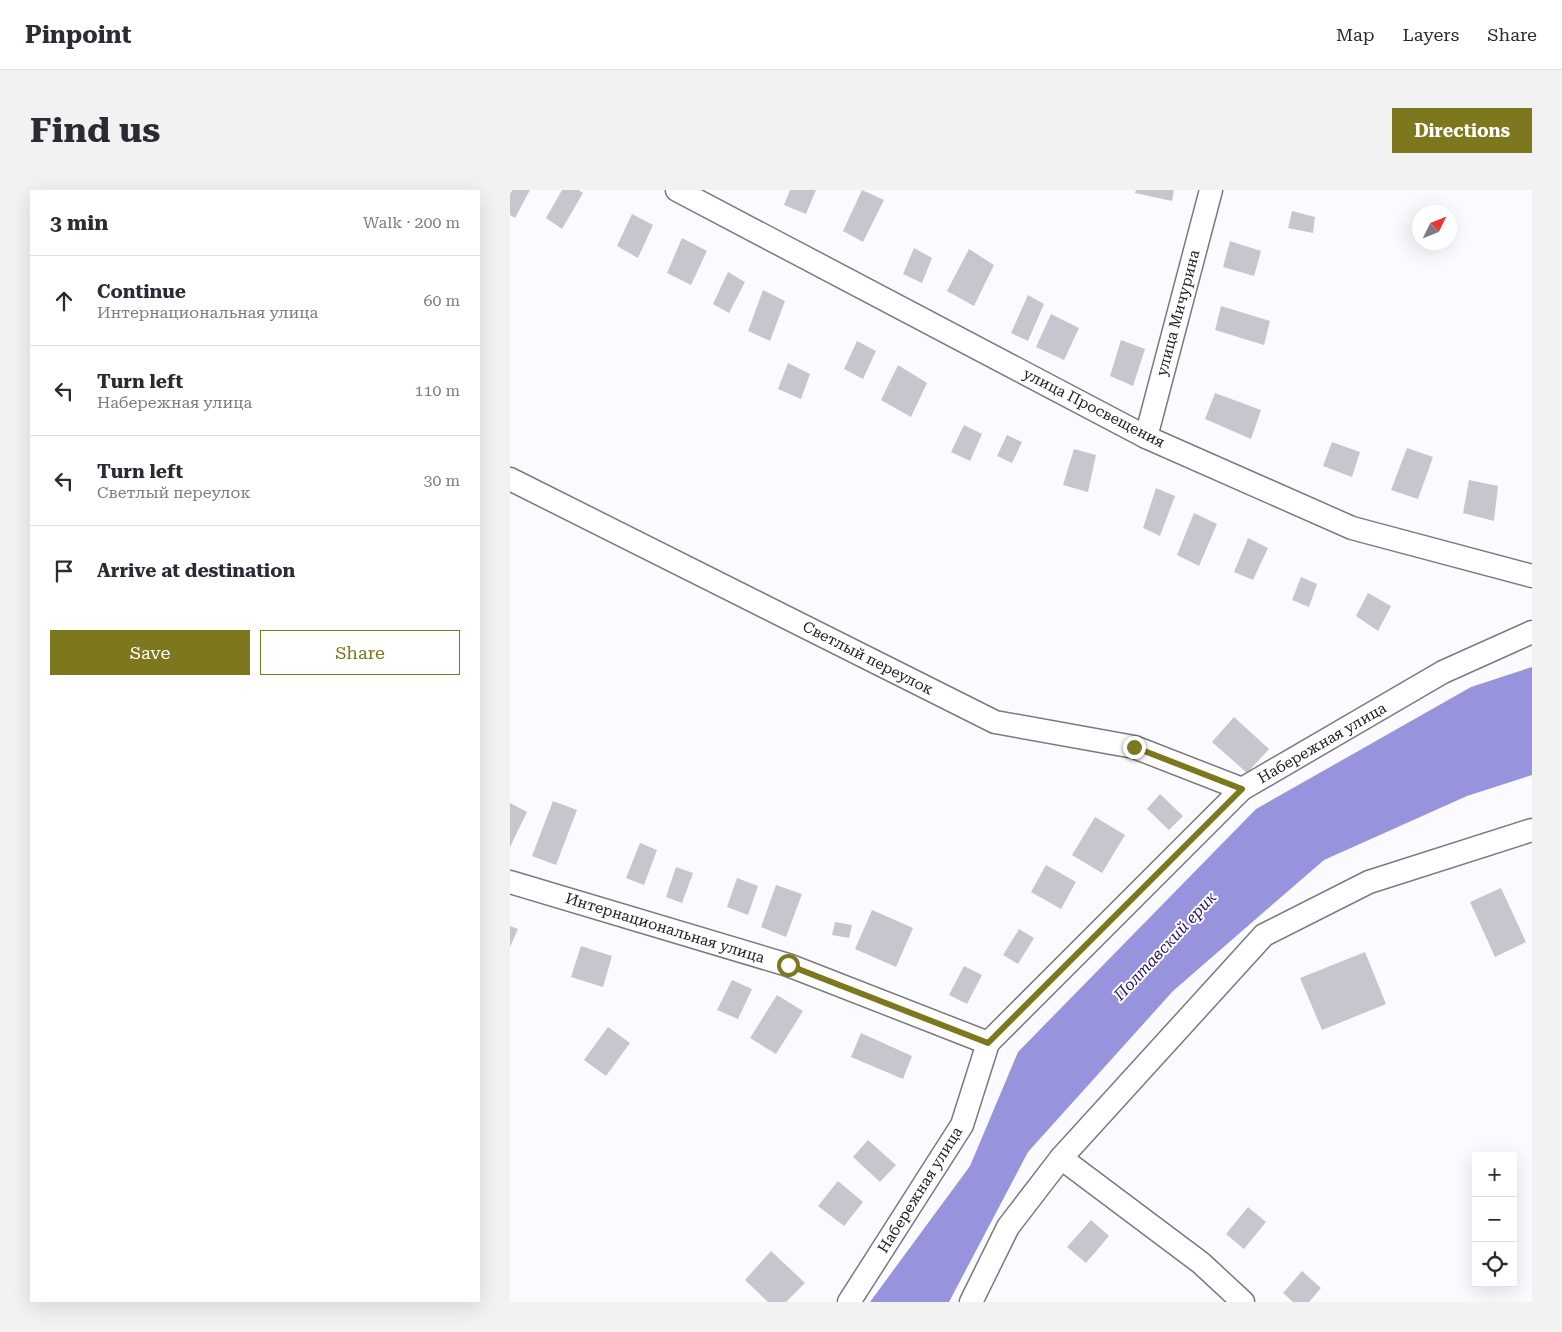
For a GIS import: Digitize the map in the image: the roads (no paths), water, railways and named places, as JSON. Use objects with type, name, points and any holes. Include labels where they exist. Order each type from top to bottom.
[{"type":"street","name":"улица Просвещения","points":[[677,190],[1146,437],[1352,528],[1532,576]]},
{"type":"street","name":"улица Мичурина","points":[[1146,437],[1210,190]]},
{"type":"street","name":"Светлый переулок","points":[[510,479],[994,722],[1134,747],[1242,789]]},
{"type":"street","name":"Набережная улица","points":[[849,1302],[962,1125],[988,1043],[1242,789],[1443,672],[1532,632]]},
{"type":"street","points":[[971,1302],[1008,1227],[1061,1158],[1264,935],[1369,882],[1532,830]]},
{"type":"street","name":"Интернациональная улица","points":[[510,882],[788,965],[988,1043]]},
{"type":"street","points":[[1061,1158],[1201,1263],[1242,1302]]},
{"type":"water","name":"Полтавский ерик","points":[[1532,667],[1532,775],[1467,796],[1324,860],[1173,991],[1028,1152],[949,1302],[870,1302],[970,1166],[1018,1052],[1256,809],[1471,687]]}]
